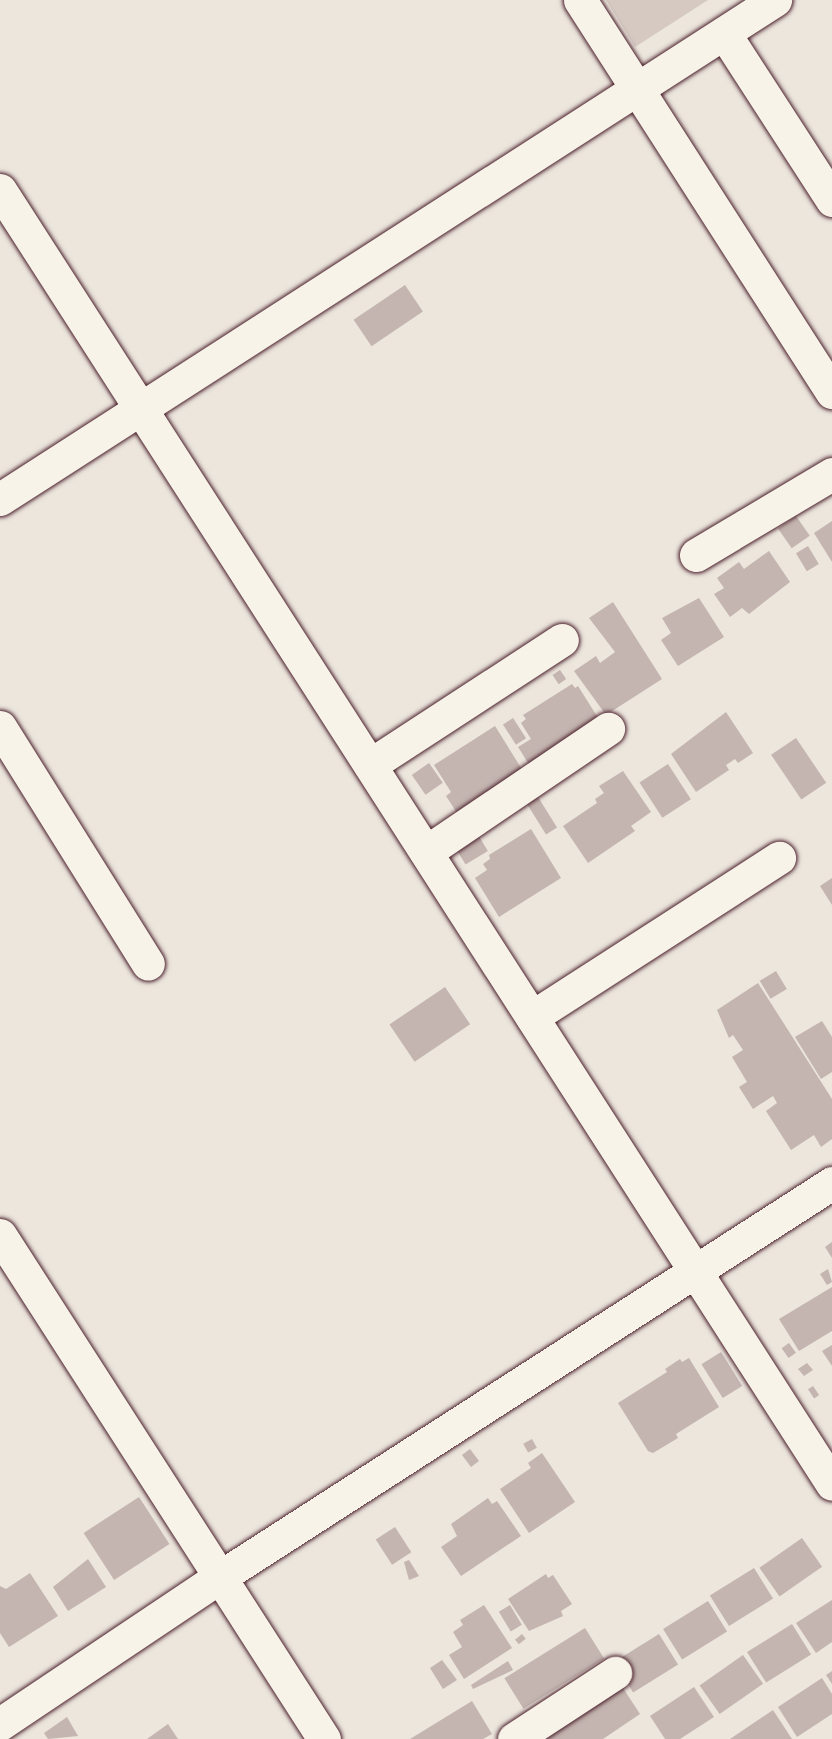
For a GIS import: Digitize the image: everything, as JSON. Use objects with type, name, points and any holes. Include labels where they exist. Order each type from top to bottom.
[{"type":"street","points":[[580,0],[832,392]]},
{"type":"street","points":[[0,499],[775,0]]},
{"type":"street","points":[[724,33],[832,200]]},
{"type":"street","points":[[0,190],[832,1484]]},
{"type":"street","points":[[696,555],[832,474]]},
{"type":"street","points":[[370,765],[562,640]]},
{"type":"street","points":[[0,727],[148,964]]},
{"type":"street","points":[[426,852],[608,729]]},
{"type":"street","points":[[532,1017],[779,858]]},
{"type":"street","points":[[0,1724],[220,1577],[832,1182]]},
{"type":"street","points":[[0,1235],[324,1739]]},
{"type":"street","points":[[514,1739],[615,1673]]},
{"type":"shaded area","points":[[606,0],[708,0],[635,47]]},
{"type":"building","points":[[405,285],[423,312],[371,346],[354,320]]},
{"type":"building","points":[[796,516],[810,536],[792,548],[778,529]]},
{"type":"building","points":[[832,521],[832,562],[814,533]]},
{"type":"building","points":[[808,546],[819,564],[807,571],[796,553]]},
{"type":"building","points":[[769,551],[790,582],[749,614],[742,608],[730,617],[714,594],[724,588],[717,578],[739,562],[744,569]]},
{"type":"building","points":[[699,598],[724,637],[678,666],[661,640],[671,633],[662,618]]},
{"type":"building","points":[[613,602],[662,679],[606,715],[574,671],[596,656],[600,663],[615,652],[589,618]]},
{"type":"building","points":[[560,670],[566,679],[559,684],[553,675]]},
{"type":"building","points":[[572,684],[575,688],[578,686],[600,721],[530,766],[518,747],[531,739],[521,723],[526,719],[523,715]]},
{"type":"building","points":[[726,712],[753,753],[738,763],[735,759],[726,765],[729,770],[696,792],[671,754]]},
{"type":"building","points":[[513,718],[526,738],[516,745],[503,725]]},
{"type":"building","points":[[495,726],[523,771],[457,813],[446,796],[451,792],[434,765]]},
{"type":"building","points":[[796,738],[826,783],[801,800],[771,755]]},
{"type":"building","points":[[429,763],[443,783],[426,795],[412,775]]},
{"type":"building","points":[[668,764],[691,799],[662,818],[639,783]]},
{"type":"building","points":[[623,771],[651,812],[631,826],[635,831],[588,863],[563,826],[597,803],[595,799],[604,793],[599,786]]},
{"type":"building","points":[[538,797],[557,828],[546,834],[527,804]]},
{"type":"building","points":[[531,829],[561,878],[499,917],[475,878],[487,870],[483,864],[490,859],[489,855]]},
{"type":"building","points":[[477,833],[488,851],[466,864],[455,846]]},
{"type":"building","points":[[832,878],[832,905],[820,886]]},
{"type":"building","points":[[776,971],[787,989],[771,999],[760,981]]},
{"type":"building","points":[[758,983],[832,1099],[832,1139],[821,1147],[814,1135],[791,1150],[766,1111],[777,1103],[773,1096],[753,1109],[739,1087],[747,1082],[732,1057],[743,1050],[733,1035],[729,1038],[717,1010]]},
{"type":"building","points":[[445,987],[470,1024],[415,1062],[389,1024]]},
{"type":"building","points":[[822,1021],[832,1037],[832,1072],[821,1079],[795,1037]]},
{"type":"building","points":[[832,1242],[832,1258],[825,1247]]},
{"type":"building","points":[[828,1269],[832,1282],[827,1285],[820,1274]]},
{"type":"building","points":[[832,1287],[832,1331],[799,1351],[779,1319]]},
{"type":"building","points":[[789,1343],[796,1353],[789,1358],[782,1348]]},
{"type":"building","points":[[832,1345],[832,1366],[822,1351]]},
{"type":"building","points":[[721,1352],[742,1386],[723,1398],[701,1364]]},
{"type":"building","points":[[689,1358],[719,1407],[676,1434],[678,1438],[653,1453],[648,1451],[618,1403],[667,1372],[665,1369],[680,1359],[682,1362]]},
{"type":"building","points":[[807,1363],[813,1370],[804,1376],[798,1369]]},
{"type":"building","points":[[813,1386],[819,1395],[814,1398],[808,1389]]},
{"type":"building","points":[[532,1439],[537,1448],[528,1453],[523,1444]]},
{"type":"building","points":[[470,1449],[479,1461],[471,1467],[462,1455]]},
{"type":"building","points":[[542,1453],[575,1502],[529,1533],[500,1489],[531,1468],[528,1463]]},
{"type":"building","points":[[139,1497],[169,1544],[114,1580],[84,1533]]},
{"type":"building","points":[[488,1498],[492,1504],[497,1501],[521,1536],[461,1576],[441,1547],[457,1536],[451,1524]]},
{"type":"building","points":[[395,1527],[411,1552],[392,1565],[376,1540]]},
{"type":"building","points":[[802,1538],[822,1567],[779,1596],[759,1568]]},
{"type":"building","points":[[88,1559],[106,1587],[68,1611],[53,1587]]},
{"type":"building","points":[[409,1560],[419,1576],[409,1580],[404,1562]]},
{"type":"building","points":[[754,1568],[773,1599],[729,1626],[710,1596]]},
{"type":"building","points":[[30,1573],[58,1616],[9,1647],[0,1633],[0,1586],[6,1589]]},
{"type":"building","points":[[546,1574],[548,1578],[553,1575],[572,1604],[561,1611],[563,1616],[529,1631],[508,1599]]},
{"type":"building","points":[[832,1600],[832,1642],[816,1653],[796,1623]]},
{"type":"building","points":[[708,1601],[727,1632],[682,1660],[663,1629]]},
{"type":"building","points":[[484,1605],[512,1648],[464,1679],[449,1655],[462,1647],[453,1632],[463,1625],[460,1620]]},
{"type":"building","points":[[510,1605],[522,1625],[511,1631],[499,1612]]},
{"type":"building","points":[[792,1624],[811,1655],[766,1683],[747,1652]]},
{"type":"building","points":[[585,1628],[604,1659],[524,1709],[504,1678]]},
{"type":"building","points":[[522,1634],[526,1639],[519,1644],[515,1640]]},
{"type":"building","points":[[659,1634],[678,1665],[633,1693],[614,1662]]},
{"type":"building","points":[[743,1655],[763,1684],[720,1714],[700,1685]]},
{"type":"building","points":[[442,1660],[457,1680],[443,1689],[430,1668]]},
{"type":"building","points":[[508,1661],[513,1670],[473,1689],[471,1685]]},
{"type":"building","points":[[832,1671],[832,1684],[826,1675]]},
{"type":"building","points":[[822,1678],[832,1694],[832,1714],[797,1737],[778,1707]]},
{"type":"building","points":[[621,1685],[640,1714],[603,1739],[542,1739]]},
{"type":"building","points":[[694,1687],[714,1717],[680,1739],[665,1739],[650,1716]]},
{"type":"building","points":[[472,1701],[492,1734],[483,1739],[410,1739]]},
{"type":"building","points":[[773,1710],[792,1739],[730,1739]]},
{"type":"building","points":[[67,1717],[78,1736],[48,1739],[44,1733]]},
{"type":"building","points":[[168,1724],[178,1739],[147,1739]]}]
